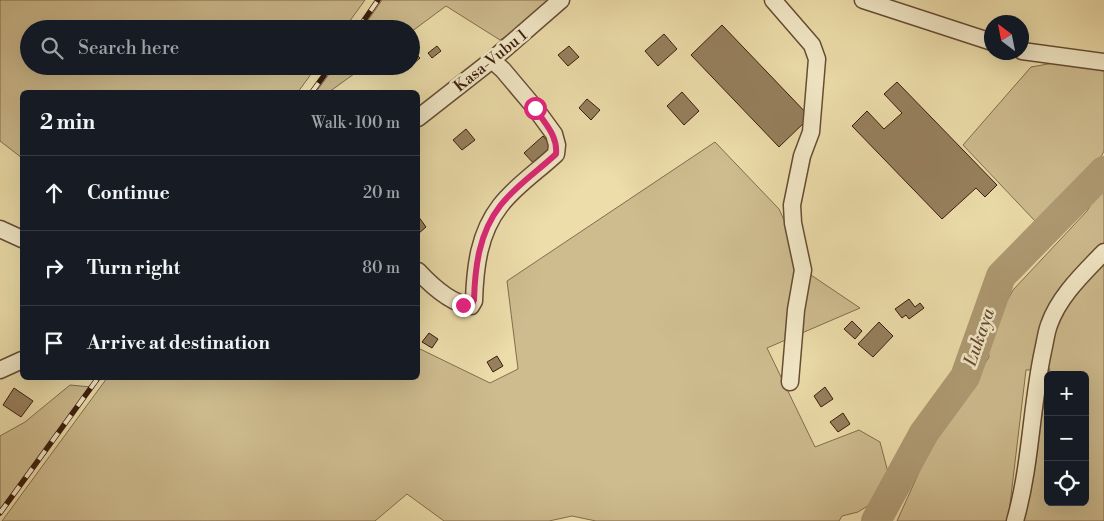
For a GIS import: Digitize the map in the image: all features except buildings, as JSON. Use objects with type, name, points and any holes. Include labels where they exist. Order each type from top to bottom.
[{"type":"street","name":"Kasa-Vubu 1","points":[[420,116],[492,60],[562,0]]},
{"type":"street","points":[[774,0],[812,45],[817,58],[811,132],[802,156],[792,205],[793,223],[803,270],[796,310],[790,382]]},
{"type":"street","points":[[863,0],[984,39]]},
{"type":"street","points":[[1029,52],[1104,62]]},
{"type":"street","points":[[420,273],[452,299],[463,305],[471,306],[474,300],[477,263],[482,238],[490,222],[500,205],[556,154],[557,145],[554,134],[535,108],[503,70],[492,60]]},
{"type":"street","points":[[0,229],[20,238]]},
{"type":"street","points":[[1015,521],[1022,495],[1038,378],[1049,324],[1058,307],[1075,283],[1104,252]]},
{"type":"street","points":[[0,370],[20,361]]},
{"type":"shaded area","points":[[0,0],[365,0],[351,20],[20,20],[20,75],[310,75],[299,90],[20,90],[20,156],[0,141]]},
{"type":"shaded area","points":[[382,0],[566,0],[500,40],[446,6],[420,25],[420,20],[368,20]]},
{"type":"shaded area","points":[[1104,54],[1104,151],[1097,165],[1035,221],[963,145],[1031,67]]},
{"type":"shaded area","points":[[328,75],[353,75],[332,90],[317,90]]},
{"type":"shaded area","points":[[715,142],[779,209],[808,273],[860,308],[767,348],[815,447],[859,430],[880,442],[889,476],[879,499],[858,512],[842,516],[839,521],[596,521],[572,516],[549,521],[444,521],[407,494],[375,521],[2,521],[106,380],[420,380],[420,349],[490,383],[518,369],[507,281]]},
{"type":"shaded area","points":[[1104,183],[1104,521],[1022,521],[1044,403],[1044,506],[1089,506],[1089,371],[1050,371],[1050,369],[1026,370],[1008,521],[897,521],[929,450],[989,357],[987,337],[1013,290],[1087,211]]},
{"type":"shaded area","points":[[70,385],[91,387],[0,513],[0,436],[25,422]]},
{"type":"waterway","name":"Lukaya","points":[[876,521],[924,433],[965,377],[1001,276],[1104,171]]},
{"type":"railway","points":[[364,20],[378,0]]},
{"type":"railway","points":[[313,90],[324,75]]},
{"type":"railway","points":[[0,513],[97,380]]},
{"type":"route","points":[[463,305],[471,306],[474,300],[477,263],[482,238],[500,205],[556,154],[557,145],[554,134],[535,108]]}]
